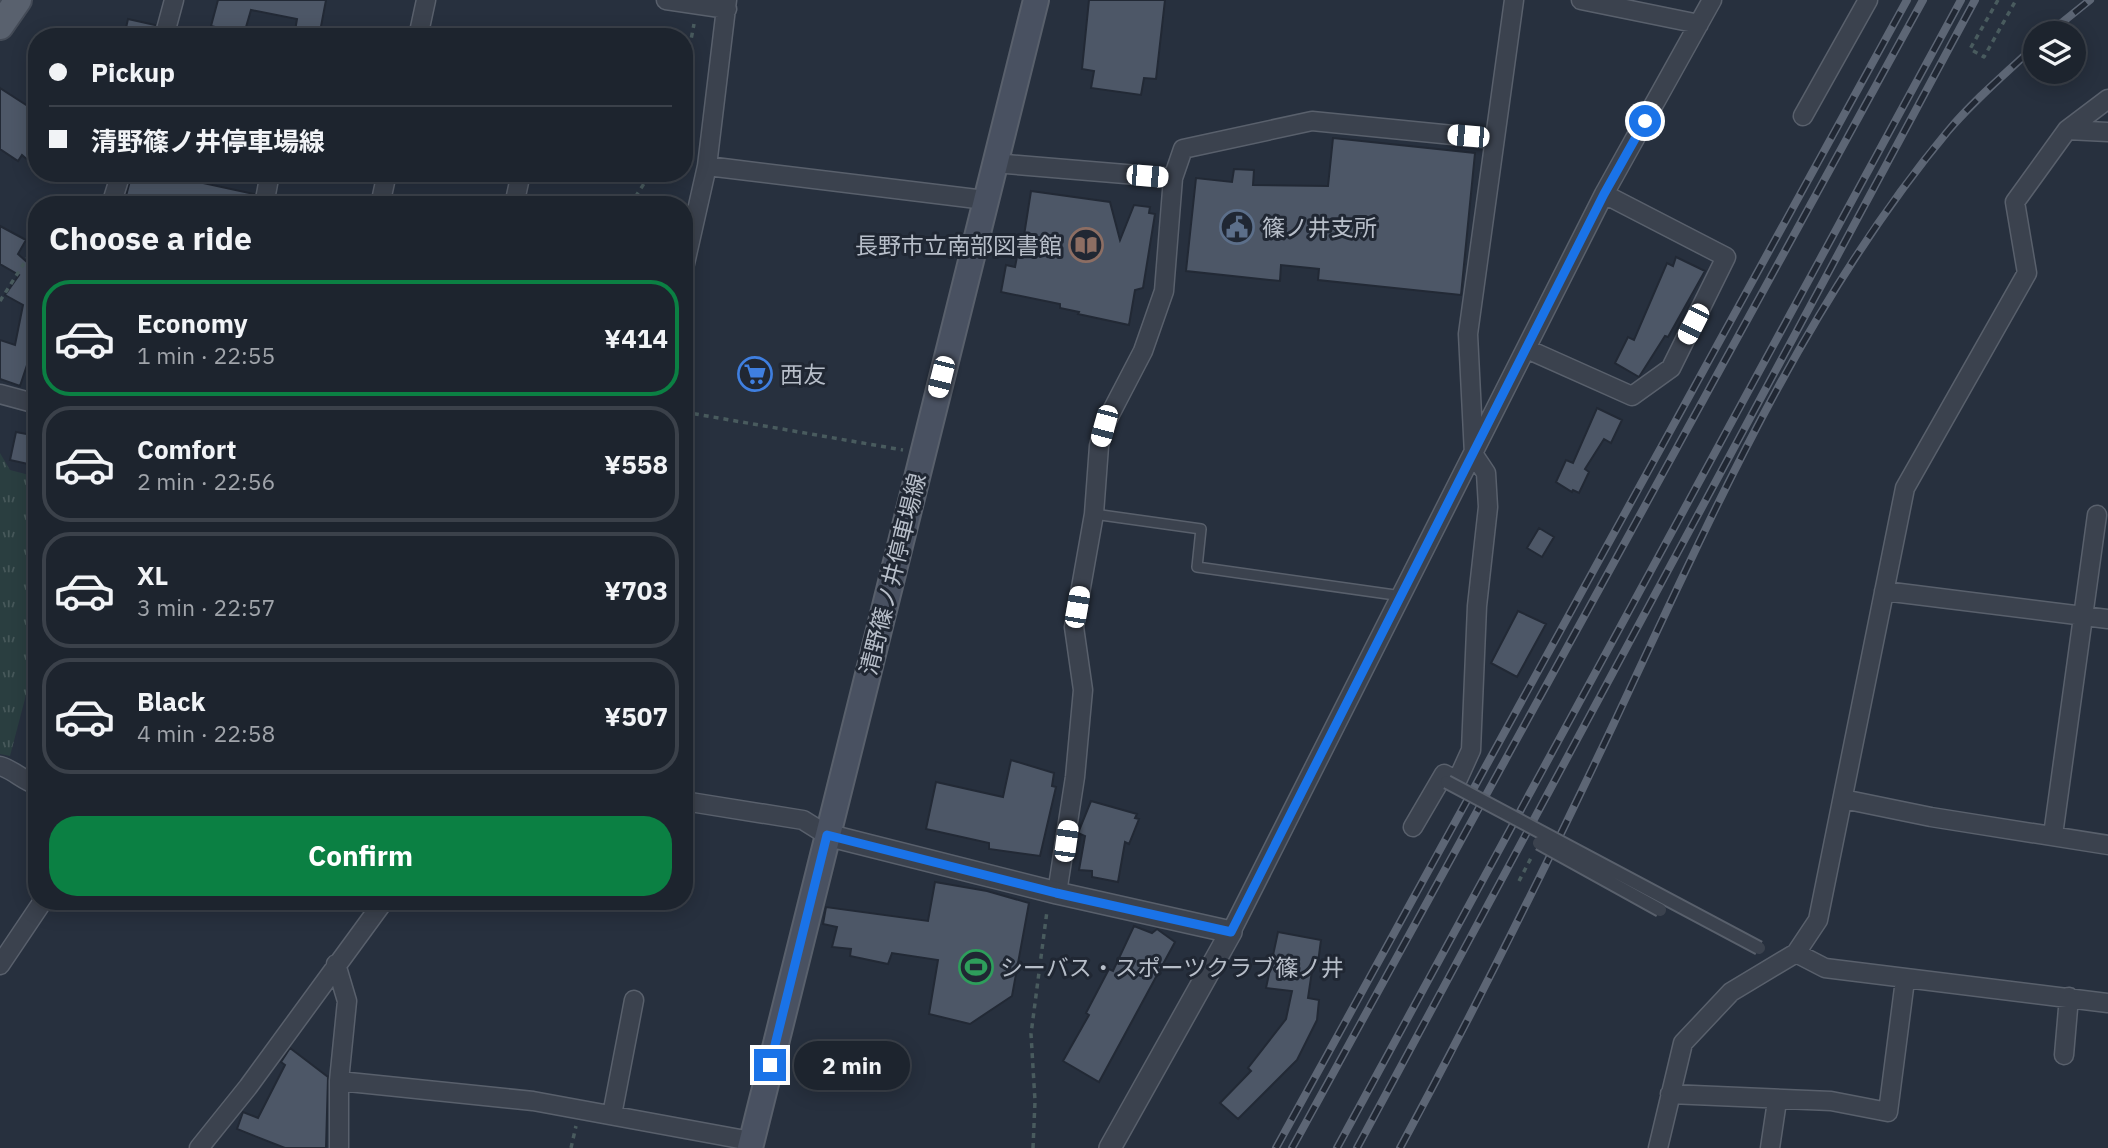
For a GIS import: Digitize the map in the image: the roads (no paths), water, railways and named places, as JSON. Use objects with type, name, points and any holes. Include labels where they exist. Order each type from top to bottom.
[{"type":"main road","points":[[0,26],[18,0]]},
{"type":"main road","name":"清野篠ノ井停車場線","points":[[751,1145],[1036,0]]},
{"type":"street","points":[[166,28],[174,0]]},
{"type":"street","points":[[420,28],[426,0]]},
{"type":"street","points":[[666,0],[727,4],[707,166],[693,228]]},
{"type":"street","points":[[1413,827],[1444,774],[1457,780],[1471,750],[1477,606],[1488,507],[1486,473],[1474,455],[1468,334],[1514,0]]},
{"type":"street","points":[[1581,0],[1699,24]]},
{"type":"street","points":[[1110,1148],[1231,932],[1403,597],[1604,194],[1712,0]]},
{"type":"street","points":[[1803,116],[1868,0]]},
{"type":"street","points":[[1658,1148],[1683,1043],[1731,992],[1796,953],[1818,920],[1905,488],[2027,273],[2015,202],[2067,130],[2108,99]]},
{"type":"street","points":[[1053,892],[1075,777],[1083,690],[1074,627],[1094,514],[1099,446],[1104,426],[1143,351],[1164,291],[1173,178],[1183,149],[1312,121],[1493,139]]},
{"type":"street","points":[[2067,130],[2108,132]]},
{"type":"street","points":[[994,163],[1173,178]]},
{"type":"street","points":[[707,166],[985,200]]},
{"type":"street","points":[[1527,349],[1632,396],[1671,368],[1720,270],[1726,257],[1604,194]]},
{"type":"street","points":[[0,394],[28,402]]},
{"type":"street","points":[[2053,835],[2097,515]]},
{"type":"street","points":[[1884,591],[2108,619]]},
{"type":"street","points":[[0,766],[10,769],[20,779],[28,782]]},
{"type":"street","points":[[1447,782],[1759,948]]},
{"type":"street","points":[[1843,799],[1931,817],[2108,845]]},
{"type":"street","points":[[693,803],[803,820],[827,835],[1053,892],[1231,932]]},
{"type":"street","points":[[1539,843],[1660,910]]},
{"type":"street","points":[[2,958],[37,910]]},
{"type":"street","points":[[198,1148],[248,1087],[377,910]]},
{"type":"street","points":[[1796,953],[1825,968],[2108,1003]]},
{"type":"street","points":[[336,964],[347,1001],[339,1081],[339,1148]]},
{"type":"street","points":[[1670,1094],[1777,1101],[1831,1101],[1888,1112],[1905,980]]},
{"type":"street","points":[[2064,1055],[2069,998]]},
{"type":"street","points":[[612,1115],[634,1000]]},
{"type":"street","points":[[339,1081],[533,1101],[751,1145]]},
{"type":"street","points":[[1770,1148],[1777,1101]]},
{"type":"lane","points":[[1094,514],[1201,529],[1197,567],[1403,597]]},
{"type":"railway","points":[[1276,1148],[1907,0]]},
{"type":"railway","points":[[1292,1148],[1923,0]]},
{"type":"railway","points":[[1337,1148],[1961,0]]},
{"type":"railway","points":[[1357,1148],[1975,0]]},
{"type":"railway","points":[[2064,21],[2090,0]]},
{"type":"railway","points":[[1400,1148],[1536,884],[1723,493],[1804,341],[1896,197],[1948,131],[2023,57]]},
{"type":"place","name":"篠ノ井支所","points":[[1237,227]]},
{"type":"place","name":"長野市立南部図書館","points":[[1086,245]]},
{"type":"place","name":"西友","points":[[755,374]]},
{"type":"place","name":"シーバス・スポーツクラブ篠ノ井","points":[[976,967]]}]
